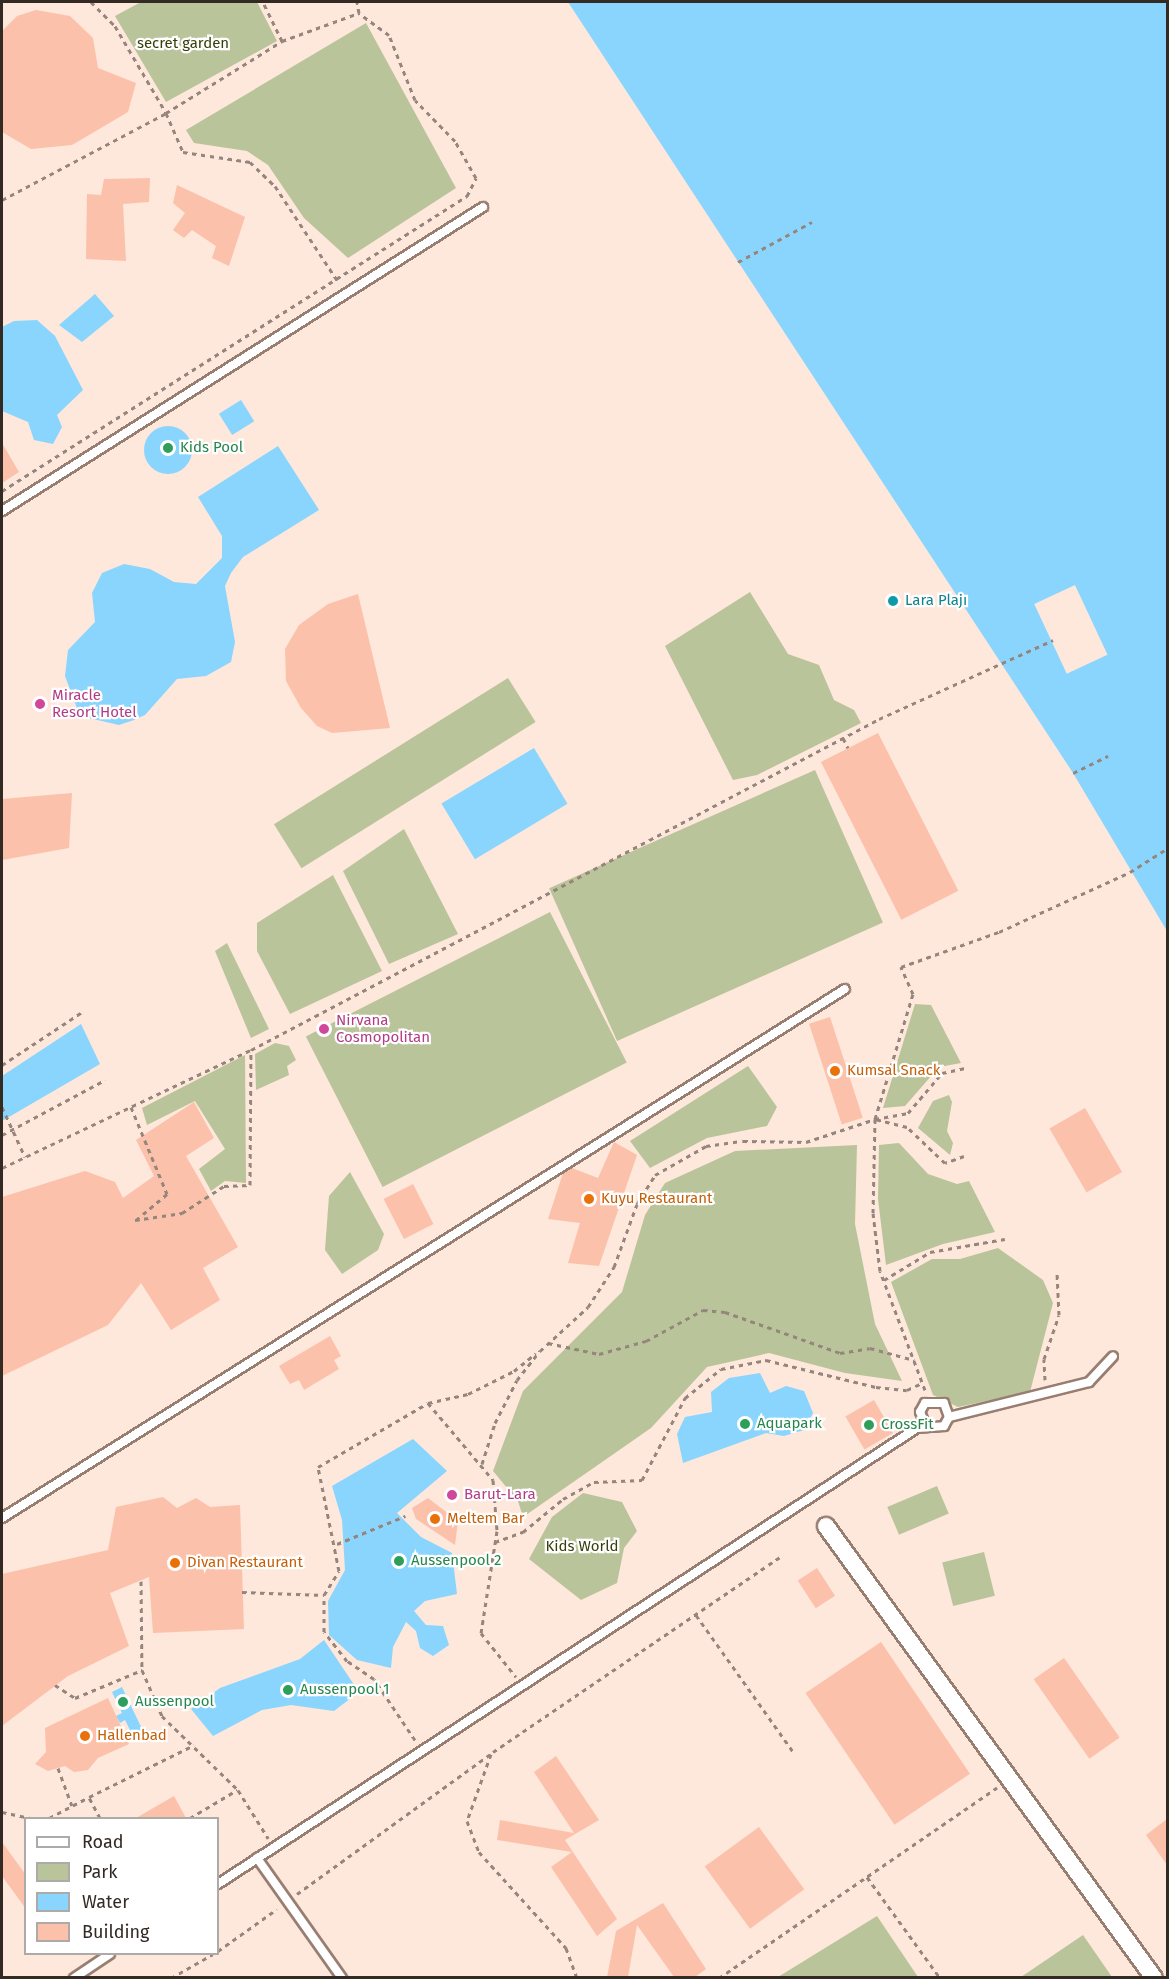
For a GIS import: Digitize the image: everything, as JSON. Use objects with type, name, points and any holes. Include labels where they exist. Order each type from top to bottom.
[{"type":"street","points":[[826,1526],[1008,1780],[1154,1977]]},
{"type":"lane","points":[[2,511],[483,207]]},
{"type":"lane","points":[[2,1518],[845,988]]},
{"type":"lane","points":[[219,1883],[926,1426],[940,1428],[949,1417],[1045,1395],[1089,1382],[1113,1356]]},
{"type":"lane","points":[[926,1426],[920,1412],[929,1400],[944,1403],[949,1417]]},
{"type":"lane","points":[[257,1858],[290,1900],[342,1977]]},
{"type":"lane","points":[[74,1977],[107,1955]]},
{"type":"path","points":[[91,2],[115,26],[166,113],[183,152],[250,162],[275,186],[338,280]]},
{"type":"path","points":[[263,2],[282,41]]},
{"type":"path","points":[[2,491],[338,280],[467,196],[476,178],[455,141],[416,100],[389,35],[359,13],[357,2]]},
{"type":"path","points":[[2,200],[166,113],[282,41],[359,13]]},
{"type":"path","points":[[738,262],[812,222]]},
{"type":"path","points":[[2,1168],[250,1050],[843,738],[1053,640]]},
{"type":"path","points":[[843,738],[848,748]]},
{"type":"path","points":[[1073,773],[1108,756]]},
{"type":"path","points":[[929,1400],[883,1280],[873,1213],[875,1119],[914,994],[901,967],[999,932],[1130,872],[1167,848]]},
{"type":"path","points":[[2,1065],[82,1012]]},
{"type":"path","points":[[131,1107],[167,1194],[135,1220],[183,1213],[224,1186],[250,1185],[250,1050]]},
{"type":"path","points":[[427,1737],[417,1743],[374,1679],[347,1661],[324,1632],[324,1595],[339,1571],[337,1544],[318,1467],[428,1403],[468,1394],[505,1376],[549,1343],[588,1307],[614,1267],[637,1204],[655,1175],[706,1146],[744,1141],[806,1142],[875,1119],[908,1113],[942,1073],[966,1068]]},
{"type":"path","points":[[2,1135],[105,1080]]},
{"type":"path","points":[[2,1107],[25,1157]]},
{"type":"path","points":[[875,1119],[907,1127],[945,1163],[964,1156]]},
{"type":"path","points":[[883,1280],[930,1252],[1005,1239]]},
{"type":"path","points":[[1045,1395],[1044,1359],[1059,1315],[1056,1273]]},
{"type":"path","points":[[549,1343],[599,1354],[646,1341],[703,1310],[725,1312],[840,1353],[870,1348],[914,1360]]},
{"type":"path","points":[[481,1465],[517,1380],[549,1343]]},
{"type":"path","points":[[494,1542],[523,1532],[563,1499],[594,1482],[642,1480],[685,1398],[721,1369],[766,1360],[876,1387],[907,1390],[922,1383]]},
{"type":"path","points":[[428,1403],[493,1480],[494,1542],[481,1633],[517,1678]]},
{"type":"path","points":[[337,1544],[405,1516]]},
{"type":"path","points":[[219,1950],[493,1752],[781,1556]]},
{"type":"path","points":[[141,1581],[142,1670],[162,1716],[238,1790],[273,1847]]},
{"type":"path","points":[[242,1592],[324,1595]]},
{"type":"path","points":[[696,1614],[794,1753]]},
{"type":"path","points":[[55,1685],[75,1698],[142,1670]]},
{"type":"path","points":[[507,1684],[526,1672]]},
{"type":"path","points":[[51,1817],[194,1745]]},
{"type":"path","points":[[493,1752],[467,1821],[479,1852],[566,1948],[577,1977]]},
{"type":"path","points":[[58,1768],[72,1806]]},
{"type":"path","points":[[719,1977],[1008,1780]]},
{"type":"path","points":[[192,1817],[238,1790]]},
{"type":"path","points":[[88,1797],[99,1817]]},
{"type":"path","points":[[2,1812],[26,1817]]},
{"type":"path","points":[[867,1877],[940,1977]]},
{"type":"path","points":[[171,1977],[210,1955]]},
{"type":"green space","name":"secret garden","points":[[141,2],[257,2],[277,41],[166,102],[115,16]]},
{"type":"green space","points":[[366,23],[456,188],[348,258],[304,218],[268,165],[247,151],[194,143],[186,130]]},
{"type":"green space","points":[[750,592],[788,654],[819,665],[834,700],[854,710],[861,723],[757,775],[733,780],[665,646]]},
{"type":"green space","points":[[508,678],[536,722],[301,868],[274,824]]},
{"type":"green space","points":[[815,770],[883,923],[617,1041],[549,888]]},
{"type":"green space","points":[[404,829],[458,934],[389,964],[343,871]]},
{"type":"green space","points":[[333,875],[382,971],[290,1014],[257,951],[257,923]]},
{"type":"green space","points":[[550,912],[627,1063],[383,1187],[306,1036]]},
{"type":"green space","points":[[227,943],[269,1029],[251,1038],[215,951]]},
{"type":"green space","points":[[915,1004],[931,1005],[961,1063],[939,1067],[905,1106],[883,1108]]},
{"type":"green space","points":[[275,1043],[289,1046],[296,1060],[287,1066],[289,1075],[256,1090],[255,1054]]},
{"type":"green space","points":[[245,1055],[246,1183],[225,1181],[211,1191],[199,1169],[225,1149],[195,1101],[147,1125],[142,1108]]},
{"type":"green space","points":[[748,1066],[777,1107],[767,1126],[707,1138],[650,1168],[630,1141]]},
{"type":"green space","points":[[949,1095],[952,1102],[947,1131],[953,1143],[950,1155],[918,1128],[933,1101]]},
{"type":"green space","points":[[899,1143],[928,1174],[957,1184],[969,1181],[995,1232],[943,1244],[886,1265],[878,1199],[879,1145]]},
{"type":"green space","points":[[857,1145],[855,1224],[875,1324],[902,1381],[845,1373],[769,1353],[707,1367],[651,1428],[523,1517],[518,1501],[493,1471],[523,1391],[622,1292],[645,1215],[665,1183],[735,1151]]},
{"type":"green space","points":[[350,1172],[384,1234],[378,1250],[342,1274],[325,1250],[329,1196]]},
{"type":"green space","points":[[998,1248],[1043,1280],[1053,1303],[1030,1392],[958,1407],[933,1395],[891,1282],[932,1259],[960,1259]]},
{"type":"green space","points":[[937,1486],[949,1514],[899,1535],[887,1507]]},
{"type":"green space","name":"Kids World","points":[[583,1493],[622,1502],[637,1531],[624,1548],[617,1583],[581,1600],[529,1559],[552,1517]]},
{"type":"green space","points":[[984,1552],[995,1596],[953,1606],[942,1562]]},
{"type":"green space","points":[[877,1916],[918,1977],[778,1977]]},
{"type":"green space","points":[[1083,1935],[1112,1977],[1021,1977]]},
{"type":"water","points":[[568,2],[1167,2],[1167,931],[1073,773]]},
{"type":"water","points":[[95,294],[114,316],[82,342],[59,325]]},
{"type":"water","points":[[37,320],[55,336],[83,390],[57,415],[62,427],[53,444],[34,440],[28,422],[2,411],[2,327],[14,321]]},
{"type":"water","points":[[241,400],[254,421],[232,435],[219,414]]},
{"type":"water","name":"Kids Pool","points":[[168,426],[185,433],[192,450],[185,467],[168,474],[151,467],[144,450],[151,433]]},
{"type":"water","points":[[278,446],[319,510],[243,557],[231,573],[225,586],[235,642],[231,662],[206,676],[177,679],[145,715],[134,720],[119,725],[80,716],[65,676],[68,650],[95,622],[92,593],[102,573],[124,564],[150,569],[174,582],[196,584],[222,558],[222,536],[198,497]]},
{"type":"water","points":[[534,748],[567,804],[475,859],[441,804]]},
{"type":"water","points":[[81,1024],[100,1064],[2,1121],[2,1076]]},
{"type":"water","name":"Aquapark","points":[[760,1373],[770,1393],[786,1386],[804,1391],[813,1413],[804,1430],[784,1436],[766,1433],[683,1463],[677,1434],[685,1417],[712,1412],[711,1392],[729,1378]]},
{"type":"water","name":"Aussenpool 2","points":[[413,1439],[447,1471],[397,1513],[421,1537],[452,1553],[457,1594],[425,1601],[414,1611],[426,1625],[443,1626],[449,1645],[433,1656],[420,1648],[416,1631],[406,1622],[393,1647],[391,1668],[357,1660],[329,1635],[328,1601],[345,1570],[342,1520],[332,1486]]},
{"type":"water","name":"Aussenpool 1","points":[[324,1640],[359,1692],[334,1711],[291,1705],[262,1710],[213,1736],[191,1709],[220,1688],[300,1659]]},
{"type":"water","name":"Aussenpool","points":[[122,1687],[144,1733],[134,1738],[125,1720],[120,1723],[116,1716],[122,1713],[112,1692]]},
{"type":"pier","points":[[1075,585],[1108,655],[1067,674],[1034,604]]},
{"type":"building","points":[[36,10],[70,16],[93,38],[98,68],[136,83],[128,112],[72,145],[31,149],[2,132],[2,31],[17,16]]},
{"type":"building","points":[[150,178],[149,202],[123,204],[126,261],[86,259],[87,194],[101,195],[104,179]]},
{"type":"building","points":[[177,185],[245,217],[229,266],[212,258],[216,246],[192,230],[184,238],[173,230],[185,213],[173,203]]},
{"type":"building","points":[[2,443],[19,472],[2,483]]},
{"type":"building","points":[[358,594],[390,728],[332,733],[317,726],[301,708],[286,681],[285,649],[299,625],[328,604]]},
{"type":"building","points":[[878,733],[958,891],[901,920],[821,762]]},
{"type":"building","points":[[72,793],[69,848],[2,860],[2,799]]},
{"type":"building","name":"Kumsal Snack","points":[[830,1017],[863,1118],[842,1125],[809,1024]]},
{"type":"building","points":[[194,1102],[214,1138],[186,1156],[238,1247],[203,1268],[220,1300],[171,1330],[141,1283],[108,1325],[2,1376],[2,1197],[85,1171],[115,1182],[123,1198],[154,1176],[136,1140]]},
{"type":"building","points":[[1085,1108],[1122,1172],[1086,1193],[1049,1128]]},
{"type":"building","name":"Kuyu Restaurant","points":[[614,1142],[637,1155],[599,1266],[568,1263],[580,1223],[548,1219],[563,1173],[572,1168],[598,1178]]},
{"type":"building","points":[[413,1184],[433,1224],[404,1239],[384,1199]]},
{"type":"building","points":[[330,1336],[341,1356],[334,1360],[339,1369],[304,1390],[299,1380],[290,1384],[279,1366]]},
{"type":"building","name":"CrossFit","points":[[874,1400],[893,1433],[864,1449],[845,1416]]},
{"type":"building","points":[[163,1497],[177,1508],[196,1498],[210,1507],[240,1505],[244,1629],[153,1633],[149,1577],[110,1593],[129,1646],[68,1676],[2,1726],[2,1574],[108,1550],[116,1507]]},
{"type":"building","points":[[428,1498],[458,1521],[455,1545],[416,1519],[412,1508]]},
{"type":"building","points":[[817,1568],[835,1596],[816,1608],[798,1581]]},
{"type":"building","points":[[881,1642],[970,1774],[894,1825],[806,1693]]},
{"type":"building","points":[[1064,1658],[1120,1737],[1089,1759],[1034,1679]]},
{"type":"building","name":"Hallenbad","points":[[108,1698],[129,1744],[98,1758],[88,1770],[74,1772],[65,1766],[48,1771],[35,1764],[46,1752],[45,1728]]},
{"type":"building","points":[[556,1756],[599,1820],[565,1840],[617,1919],[597,1936],[551,1867],[572,1852],[497,1840],[500,1820],[574,1833],[534,1772]]},
{"type":"building","points":[[174,1796],[185,1817],[138,1817]]},
{"type":"building","points":[[1167,1819],[1167,1865],[1146,1835]]},
{"type":"building","points":[[759,1827],[804,1889],[750,1929],[705,1866]]},
{"type":"building","points":[[2,1842],[24,1872],[24,1906],[2,1876]]},
{"type":"building","points":[[663,1903],[706,1969],[695,1977],[674,1977],[637,1925],[628,1977],[607,1977],[616,1931]]},
{"type":"place","name":"Kids Pool","points":[[168,448]]},
{"type":"place","name":"Lara Plajı","points":[[893,601]]},
{"type":"place","name":"Miracle Resort Hotel","points":[[40,704]]},
{"type":"place","name":"Nirvana Cosmopolitan","points":[[324,1029]]},
{"type":"place","name":"Kumsal Snack","points":[[835,1071]]},
{"type":"place","name":"Kuyu Restaurant","points":[[589,1199]]},
{"type":"place","name":"Aquapark","points":[[745,1424]]},
{"type":"place","name":"CrossFit","points":[[869,1425]]},
{"type":"place","name":"Barut-Lara","points":[[452,1495]]},
{"type":"place","name":"Meltem Bar","points":[[435,1519]]},
{"type":"place","name":"Aussenpool 2","points":[[399,1561]]},
{"type":"place","name":"Divan Restaurant","points":[[175,1563]]},
{"type":"place","name":"Aussenpool 1","points":[[288,1690]]},
{"type":"place","name":"Aussenpool","points":[[123,1702]]},
{"type":"place","name":"Hallenbad","points":[[85,1736]]}]
